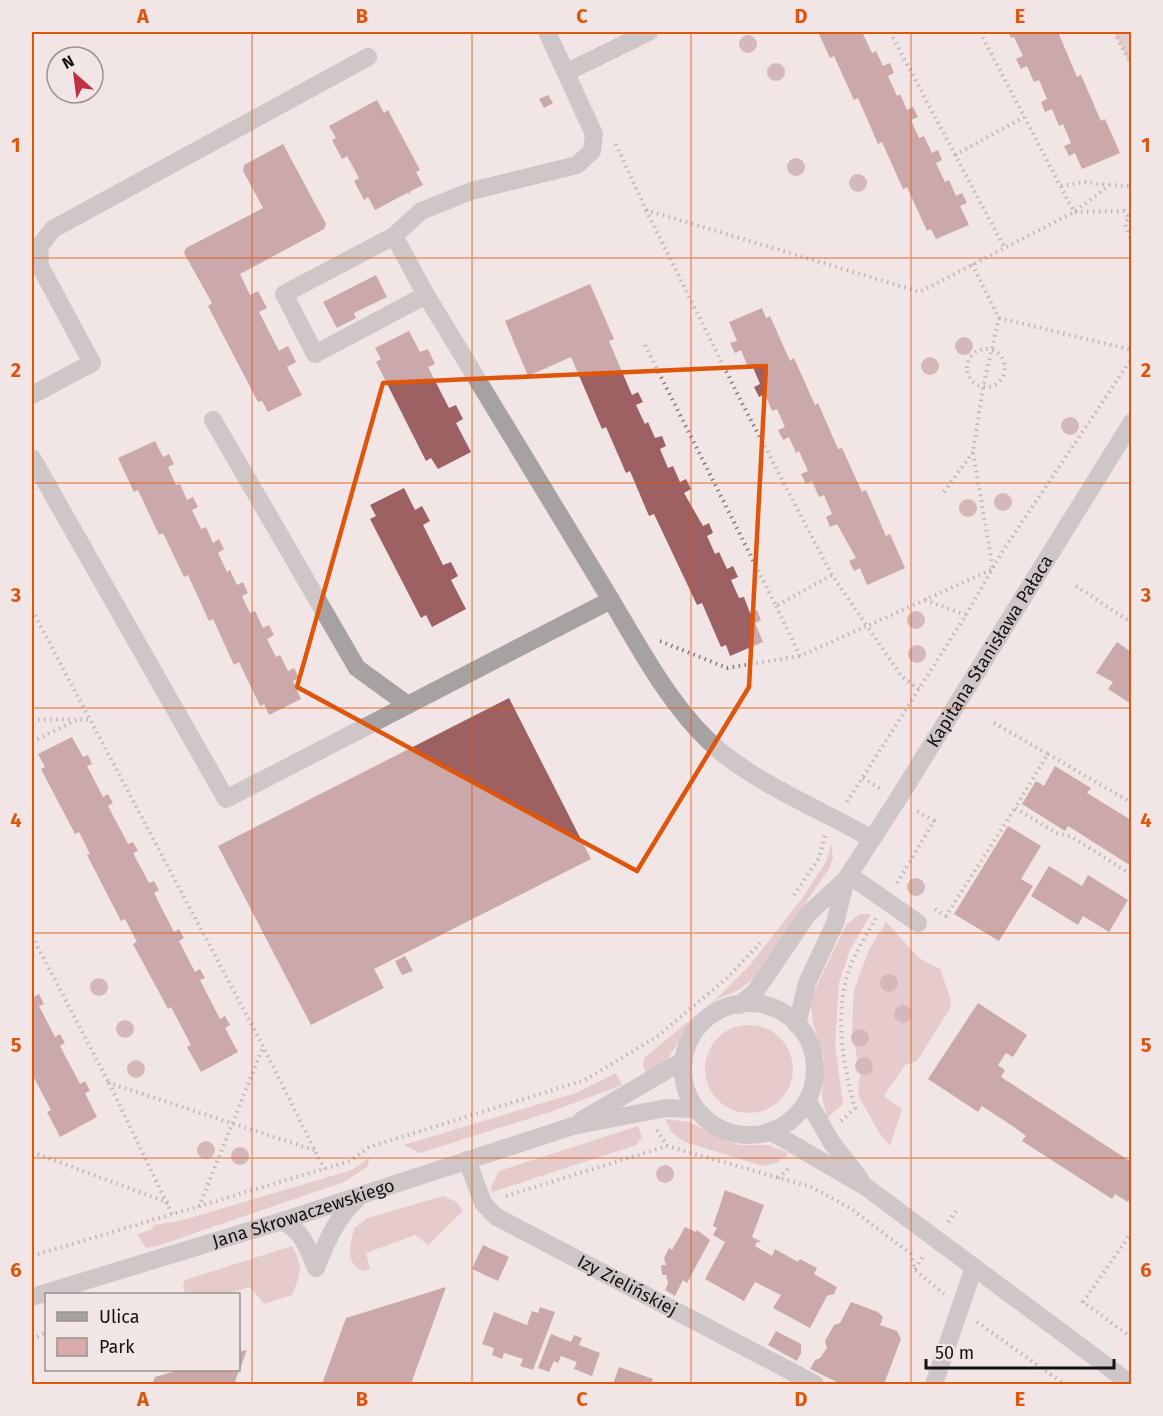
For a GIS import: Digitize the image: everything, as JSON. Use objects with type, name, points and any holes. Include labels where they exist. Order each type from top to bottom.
[{"type":"street","points":[[426,295],[315,354],[284,294],[394,236],[421,211],[471,192],[577,165],[592,152],[594,134],[547,32]]},
{"type":"street","points":[[567,72],[649,32]]},
{"type":"street","points":[[32,395],[92,363],[40,266],[39,247],[53,228],[368,57]]},
{"type":"street","points":[[394,236],[426,295],[633,637],[700,733],[722,753],[749,771],[873,839]]},
{"type":"street","points":[[213,420],[357,668],[408,705]]},
{"type":"street","name":"Kapitana Stanisława Pałaca","points":[[739,1005],[755,992],[808,914],[847,877],[873,839],[1126,443],[1131,422]]},
{"type":"street","points":[[32,458],[226,798],[611,600]]},
{"type":"street","points":[[847,877],[918,924]]},
{"type":"street","name":"Kapitana Stanisława Pałaca","points":[[796,1025],[807,983],[835,923],[847,877]]},
{"type":"street","points":[[739,1005],[766,1006],[781,1012],[796,1025],[811,1048],[814,1079],[807,1100],[793,1118],[770,1131],[737,1134],[708,1121],[696,1109],[683,1080],[684,1060],[694,1032],[705,1020],[719,1011],[739,1005]]},
{"type":"street","name":"Jana Skrowaczewskiego","points":[[573,1125],[684,1060]]},
{"type":"street","points":[[807,1100],[832,1143],[866,1187]]},
{"type":"street","name":"Jana Skrowaczewskiego","points":[[45,1293],[282,1221],[573,1125],[666,1108],[696,1109]]},
{"type":"street","points":[[770,1131],[866,1187],[1131,1384]]},
{"type":"street","points":[[467,1160],[483,1203]]},
{"type":"street","points":[[282,1221],[295,1227],[302,1234],[316,1269],[331,1231],[341,1214],[362,1195]]},
{"type":"street","name":"Izy Zielińskiej","points":[[483,1203],[495,1216],[815,1384]]},
{"type":"street","points":[[934,1384],[974,1268]]},
{"type":"path","points":[[890,32],[1004,248]]},
{"type":"path","points":[[980,32],[1074,212]]},
{"type":"path","points":[[1114,32],[1131,66]]},
{"type":"path","points":[[955,155],[1024,117]]},
{"type":"path","points":[[613,138],[646,210],[744,407],[832,575],[902,677],[919,689]]},
{"type":"path","points":[[1060,186],[1084,182],[1131,186]]},
{"type":"path","points":[[646,210],[920,292],[1074,212],[1110,185]]},
{"type":"path","points":[[1074,212],[1124,211],[1129,218],[1125,224],[1131,243]]},
{"type":"path","points":[[972,264],[999,318],[983,387],[973,452],[993,569]]},
{"type":"path","points":[[999,318],[1131,350]]},
{"type":"path","points":[[645,345],[800,656]]},
{"type":"path","points":[[991,350],[1001,358],[1005,370],[1000,381],[990,387],[983,387],[969,377],[967,365],[969,359],[979,351],[991,350]]},
{"type":"path","points":[[790,901],[819,858],[826,834],[993,569],[1131,358]]},
{"type":"path","points":[[944,492],[973,452]]},
{"type":"path","points":[[633,637],[660,641],[727,668],[800,656],[993,569]]},
{"type":"path","points":[[776,606],[832,575]]},
{"type":"path","points":[[1076,586],[1131,623]]},
{"type":"path","points":[[924,600],[966,615]]},
{"type":"path","points":[[32,609],[263,1046],[318,1152],[324,1169]]},
{"type":"path","points":[[32,742],[78,719]]},
{"type":"path","points":[[32,720],[89,720]]},
{"type":"path","points":[[994,723],[1131,803]]},
{"type":"path","points":[[946,915],[1048,754]]},
{"type":"path","points":[[1015,808],[1056,833],[1072,837],[1131,875]]},
{"type":"path","points":[[855,1108],[843,1061],[843,996],[853,960],[934,821]]},
{"type":"path","points":[[32,1256],[324,1169],[357,1158],[369,1147],[585,1080],[658,1036],[727,978],[765,935]]},
{"type":"path","points":[[32,936],[109,1083],[169,1203],[172,1214]]},
{"type":"path","points":[[199,1208],[263,1046]]},
{"type":"path","points":[[109,1083],[318,1152]]},
{"type":"path","points":[[657,1130],[667,1146]]},
{"type":"path","points":[[483,1203],[667,1146],[811,1187],[831,1196],[911,1254],[915,1270],[960,1310],[1064,1384]]},
{"type":"path","points":[[32,1152],[169,1203]]},
{"type":"path","points":[[1131,1232],[1083,1302],[1131,1338]]},
{"type":"highlighted area","points":[[766,366],[749,687],[637,871],[297,687],[383,383]]},
{"type":"green space","points":[[1114,32],[1131,32],[1131,66]]},
{"type":"green space","points":[[831,843],[833,858],[830,867],[755,977],[739,990],[717,999],[704,1009],[750,965],[803,897],[827,860]]},
{"type":"green space","points":[[860,914],[871,914],[850,950],[839,983],[835,1046],[843,1104],[827,1118],[822,1097],[824,1056],[813,1024],[810,1000],[846,925]]},
{"type":"green space","points":[[886,922],[919,958],[940,969],[951,1000],[950,1008],[917,1061],[905,1065],[884,1096],[902,1109],[890,1146],[878,1131],[858,1095],[860,1075],[852,1030],[854,990],[869,950]]},
{"type":"green space","points":[[697,1014],[666,1061],[647,1075],[643,1066],[644,1058]]},
{"type":"green space","points":[[749,1025],[766,1029],[780,1038],[789,1052],[793,1069],[789,1086],[780,1100],[766,1109],[749,1113],[732,1109],[718,1100],[709,1086],[705,1069],[709,1052],[718,1038],[732,1029]]},
{"type":"green space","points":[[616,1073],[622,1085],[550,1112],[420,1153],[404,1145],[576,1093]]},
{"type":"green space","points":[[665,1119],[689,1122],[726,1141],[740,1145],[768,1145],[789,1153],[777,1163],[763,1166],[685,1142],[672,1133]]},
{"type":"green space","points":[[638,1126],[642,1137],[636,1145],[492,1192],[491,1187],[499,1171]]},
{"type":"green space","points":[[370,1157],[367,1167],[344,1182],[157,1246],[146,1248],[137,1234],[151,1230],[154,1225],[180,1221],[352,1170]]},
{"type":"green space","points":[[443,1196],[457,1202],[463,1211],[428,1245],[415,1235],[366,1253],[370,1269],[363,1271],[353,1263],[350,1253],[354,1228],[368,1218]]},
{"type":"green space","points":[[292,1246],[300,1265],[292,1295],[264,1304],[250,1287],[230,1293],[186,1293],[183,1287],[185,1280]]},
{"type":"building","points":[[818,32],[868,32],[863,34],[872,53],[876,51],[883,66],[890,63],[894,73],[888,76],[897,96],[900,94],[907,110],[913,107],[918,117],[911,120],[919,138],[924,136],[932,153],[938,150],[942,160],[936,163],[945,182],[949,180],[956,196],[962,193],[967,203],[960,206],[969,225],[936,239],[931,229],[927,231],[907,187],[903,189],[882,142],[878,144],[858,98],[854,100],[834,56],[830,58]]},
{"type":"building","points":[[1008,32],[1058,32],[1077,77],[1081,75],[1101,121],[1105,119],[1120,153],[1082,169],[1075,153],[1069,156],[1064,146],[1071,143],[1063,124],[1059,126],[1052,109],[1045,112],[1041,102],[1047,99],[1039,80],[1034,82],[1027,66],[1021,69],[1016,59],[1023,56],[1014,37],[1011,38]]},
{"type":"building","points":[[548,95],[553,103],[544,108],[539,99]]},
{"type":"building","points":[[377,100],[384,113],[388,110],[420,170],[416,172],[423,185],[409,192],[411,194],[407,193],[375,210],[368,197],[364,200],[354,181],[359,178],[347,156],[342,159],[332,140],[336,138],[329,126]]},
{"type":"building","points":[[283,144],[326,224],[324,229],[240,274],[250,295],[258,291],[267,308],[259,312],[279,351],[288,346],[296,362],[287,367],[302,395],[268,412],[262,401],[258,402],[208,306],[212,303],[184,253],[186,248],[263,208],[243,171],[244,165]]},
{"type":"building","points":[[376,275],[387,297],[354,313],[356,318],[337,328],[323,302]]},
{"type":"building","points":[[590,284],[614,339],[609,341],[632,395],[638,392],[643,402],[636,405],[645,424],[648,422],[655,438],[662,436],[666,446],[660,449],[668,468],[673,466],[680,482],[686,479],[691,489],[684,493],[703,526],[709,523],[713,533],[707,536],[715,554],[719,552],[727,569],[733,566],[738,577],[731,580],[739,598],[744,597],[750,613],[757,610],[761,620],[755,623],[763,642],[730,656],[726,645],[721,647],[702,603],[697,605],[654,514],[649,516],[630,471],[626,473],[606,427],[602,429],[571,357],[528,376],[505,321]]},
{"type":"building","points":[[762,308],[766,318],[770,316],[790,361],[794,358],[815,405],[818,403],[838,449],[842,448],[862,492],[866,490],[886,536],[890,534],[905,568],[867,585],[860,568],[854,571],[849,561],[856,558],[837,524],[830,527],[826,517],[832,514],[824,495],[819,497],[812,481],[806,484],[801,474],[808,471],[799,451],[796,453],[789,437],[783,440],[778,430],[785,427],[777,409],[772,411],[765,394],[759,397],[754,387],[760,384],[752,365],[748,367],[741,350],[735,353],[730,343],[737,341],[729,322]]},
{"type":"building","points":[[409,331],[420,352],[428,349],[435,364],[428,367],[449,408],[456,405],[463,419],[456,423],[471,452],[438,469],[431,458],[426,461],[376,362],[381,359],[375,348]]},
{"type":"building","points":[[155,441],[163,457],[169,454],[174,464],[168,467],[176,485],[180,484],[187,500],[193,497],[198,507],[192,510],[201,529],[206,527],[213,543],[219,539],[224,549],[218,553],[227,572],[230,570],[237,585],[243,582],[248,593],[242,596],[250,613],[255,611],[263,628],[269,625],[274,635],[267,639],[276,657],[280,655],[288,671],[294,668],[299,678],[293,681],[301,699],[269,715],[264,704],[260,706],[239,662],[234,665],[213,619],[209,621],[188,575],[184,577],[163,533],[159,535],[138,490],[134,492],[118,458]]},
{"type":"building","points":[[404,488],[415,510],[422,506],[430,521],[423,525],[443,565],[451,562],[458,576],[451,580],[466,609],[432,627],[426,615],[421,618],[370,519],[376,516],[370,505]]},
{"type":"building","points":[[1117,642],[1131,652],[1131,704],[1108,689],[1113,682],[1096,673]]},
{"type":"building","points":[[509,698],[591,859],[374,969],[384,988],[311,1025],[218,846]]},
{"type":"building","points":[[72,737],[83,757],[88,755],[92,764],[87,766],[103,797],[108,794],[113,803],[108,806],[128,844],[133,842],[138,851],[133,853],[149,883],[154,881],[159,890],[154,893],[174,932],[179,929],[184,938],[179,941],[195,972],[200,969],[205,978],[200,980],[220,1019],[225,1016],[230,1025],[225,1028],[238,1052],[201,1072],[187,1047],[191,1045],[171,1007],[168,1009],[133,944],[137,942],[125,919],[121,921],[87,855],[90,854],[79,832],[75,834],[41,769],[45,767],[38,754]]},
{"type":"building","points":[[1055,766],[1091,788],[1087,793],[1131,820],[1131,866],[1068,826],[1065,831],[1022,804],[1036,781],[1044,786]]},
{"type":"building","points":[[1008,826],[1041,846],[1021,879],[1033,886],[999,941],[954,914]]},
{"type":"building","points":[[1049,866],[1082,886],[1088,875],[1128,900],[1109,932],[1083,916],[1078,925],[1031,896]]},
{"type":"building","points":[[405,956],[413,971],[402,975],[395,961]]},
{"type":"building","points":[[32,992],[34,997],[39,994],[44,1004],[39,1006],[55,1037],[60,1034],[65,1043],[60,1046],[80,1084],[85,1081],[90,1091],[85,1093],[97,1117],[60,1137],[47,1112],[51,1110],[32,1074]]},
{"type":"building","points":[[978,1003],[1027,1035],[1013,1057],[1006,1053],[998,1065],[1005,1070],[1001,1077],[1131,1162],[1131,1197],[1128,1202],[1115,1194],[1112,1199],[1022,1141],[1026,1136],[982,1106],[978,1112],[928,1079]]},
{"type":"building","points":[[725,1190],[764,1205],[752,1237],[762,1242],[757,1242],[755,1246],[772,1256],[775,1249],[798,1262],[800,1259],[817,1268],[814,1274],[837,1287],[834,1294],[827,1296],[810,1328],[773,1308],[781,1295],[755,1282],[744,1301],[705,1279],[725,1242],[713,1235],[717,1228],[713,1226]]},
{"type":"building","points":[[685,1227],[696,1232],[697,1230],[710,1240],[687,1283],[683,1280],[675,1296],[665,1290],[668,1283],[666,1275],[662,1275],[661,1265],[666,1265],[664,1258],[669,1248],[672,1250]]},
{"type":"building","points":[[483,1245],[509,1257],[498,1281],[472,1269]]},
{"type":"building","points":[[446,1287],[411,1384],[322,1384],[346,1318]]},
{"type":"building","points":[[851,1302],[878,1312],[883,1317],[880,1325],[897,1331],[901,1339],[884,1384],[841,1384],[810,1369],[827,1348],[825,1341],[834,1325],[840,1323]]},
{"type":"building","points":[[540,1307],[555,1312],[533,1370],[520,1366],[523,1359],[504,1353],[502,1359],[492,1355],[494,1348],[482,1344],[494,1312],[527,1325],[532,1311],[538,1313]]},
{"type":"building","points":[[776,1331],[801,1344],[801,1353],[797,1361],[768,1345]]},
{"type":"building","points":[[551,1334],[571,1342],[574,1335],[582,1338],[579,1345],[600,1353],[592,1376],[574,1369],[577,1362],[561,1356],[558,1363],[554,1361],[549,1372],[538,1368]]},
{"type":"building","points":[[247,1350],[240,1368],[240,1352]]},
{"type":"building","points":[[619,1367],[653,1379],[651,1384],[613,1384]]},
{"type":"building","points":[[176,1371],[239,1371],[234,1384],[152,1384],[155,1377]]}]
